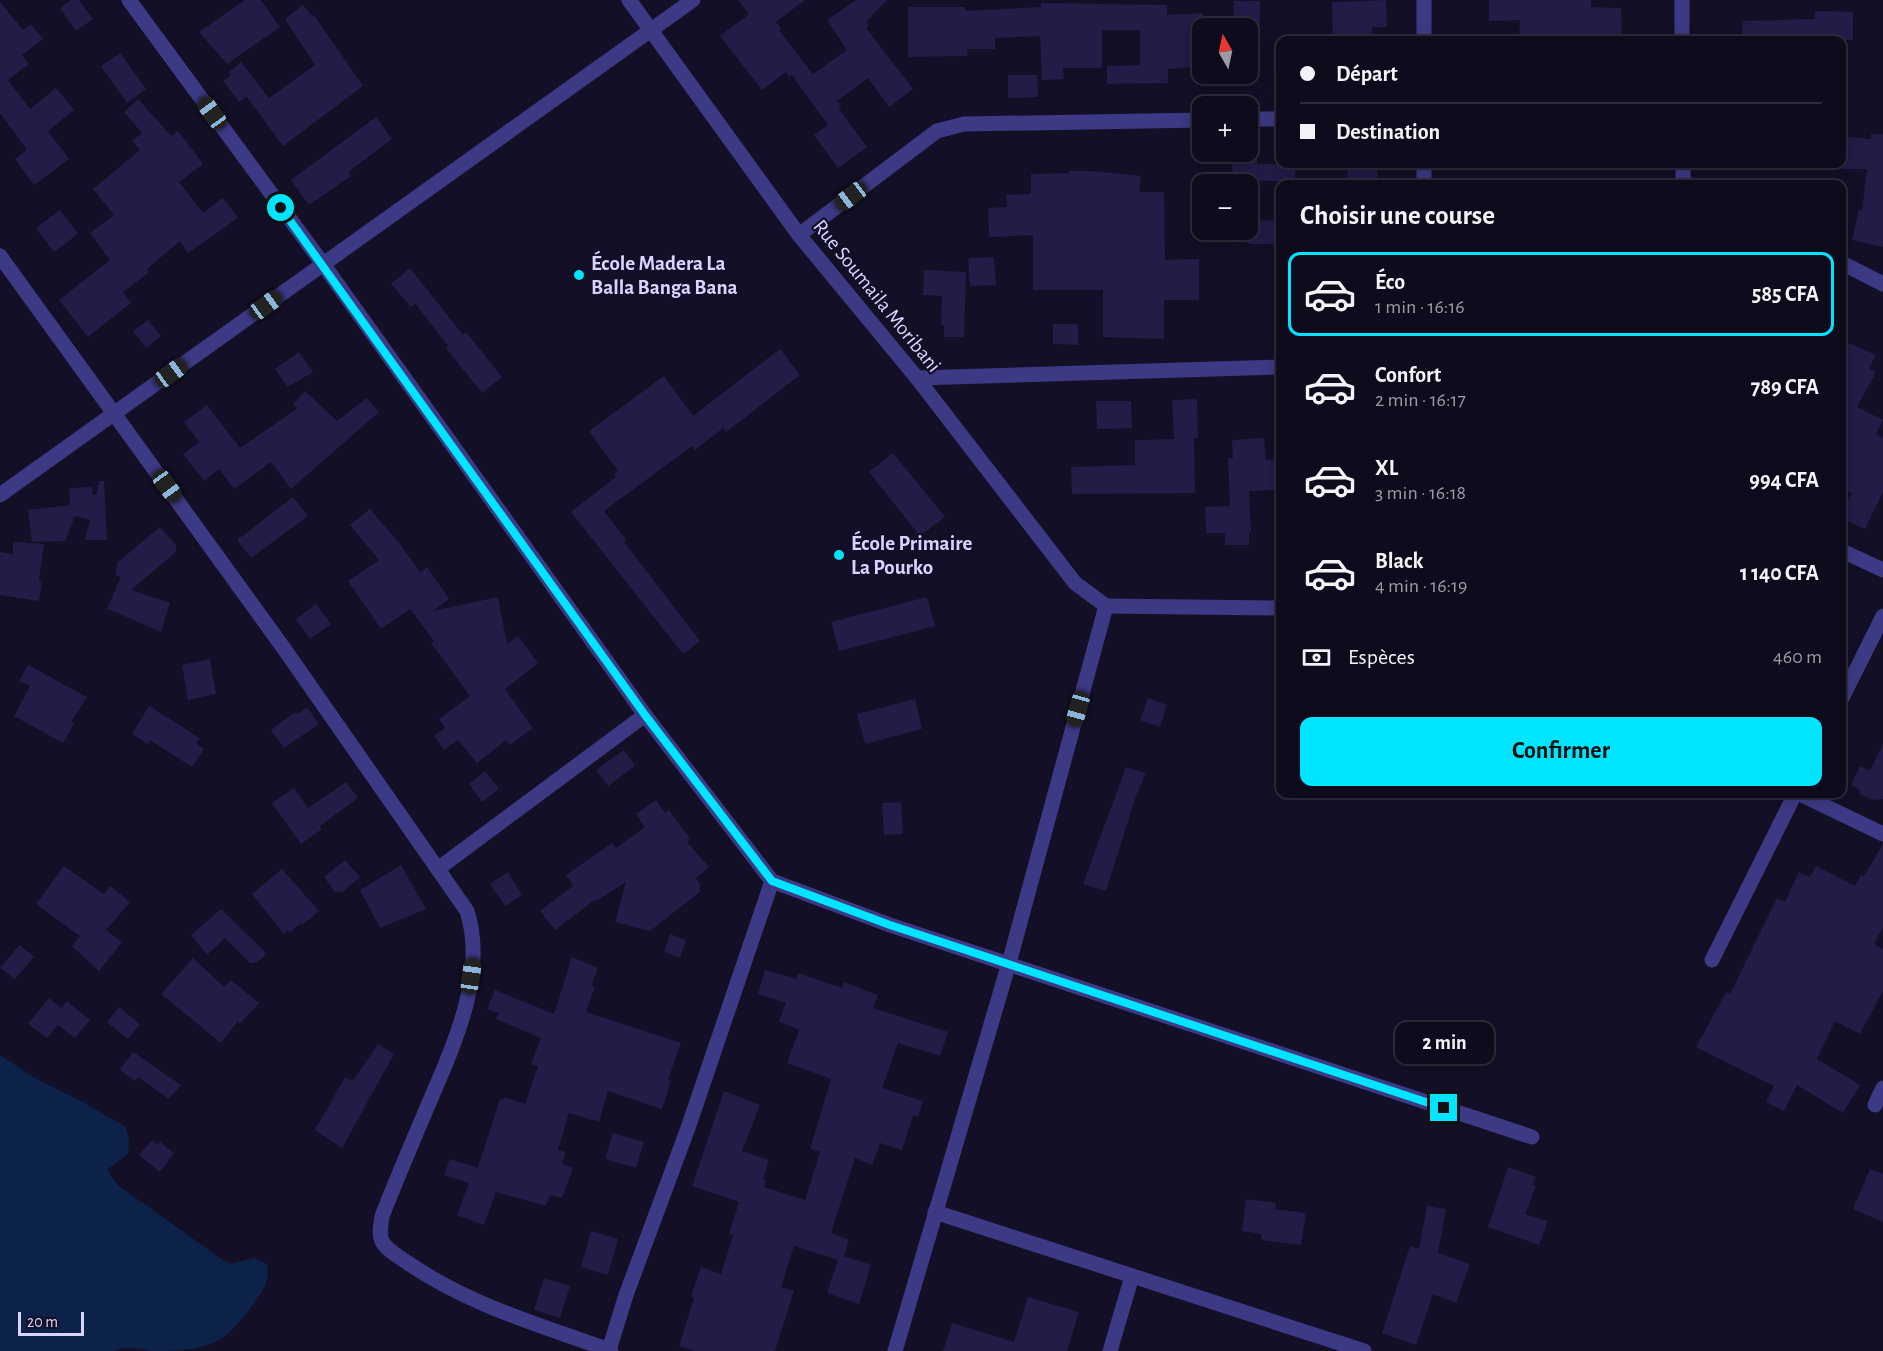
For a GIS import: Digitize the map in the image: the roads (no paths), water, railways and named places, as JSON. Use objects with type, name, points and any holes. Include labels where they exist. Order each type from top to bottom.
[{"type":"street","points":[[129,0],[323,264],[645,715],[772,881],[890,925],[1532,1137]]},
{"type":"street","name":"Rue Soumaila Moribani","points":[[629,0],[799,235],[917,378],[1075,583],[1106,606]]},
{"type":"street","points":[[0,495],[693,0]]},
{"type":"street","points":[[1424,0],[1424,36]]},
{"type":"street","points":[[1682,0],[1682,36]]},
{"type":"street","points":[[1258,119],[1276,119]]},
{"type":"street","points":[[799,235],[937,131],[945,128],[964,124],[1192,120]]},
{"type":"street","points":[[0,256],[439,868],[467,911],[472,924],[474,951],[465,1004],[453,1045],[382,1216],[380,1229],[383,1242],[389,1250],[416,1269],[473,1300],[610,1351],[626,1295],[692,1117],[772,881]]},
{"type":"street","points":[[1846,265],[1883,284]]},
{"type":"street","points":[[917,378],[1276,367]]},
{"type":"street","points":[[1846,553],[1883,570]]},
{"type":"street","points":[[895,1351],[1009,963],[1106,606],[1276,608]]},
{"type":"street","points":[[1846,690],[1883,616]]},
{"type":"street","points":[[439,868],[645,715]]},
{"type":"street","points":[[1712,960],[1793,798]]},
{"type":"street","points":[[1808,798],[1883,834]]},
{"type":"street","points":[[1875,1105],[1883,1088]]},
{"type":"street","points":[[935,1212],[1364,1351]]},
{"type":"street","points":[[1110,1351],[1132,1276]]},
{"type":"water","points":[[0,1055],[38,1080],[126,1127],[129,1140],[128,1154],[108,1169],[119,1186],[223,1260],[231,1264],[255,1258],[267,1264],[267,1281],[262,1291],[228,1334],[208,1345],[179,1350],[151,1351],[128,1348],[115,1351],[0,1351]]},
{"type":"place","name":"École Madera La Balla Banga Bana","points":[[579,275]]},
{"type":"place","name":"École Primaire La Pourko","points":[[839,555]]}]
